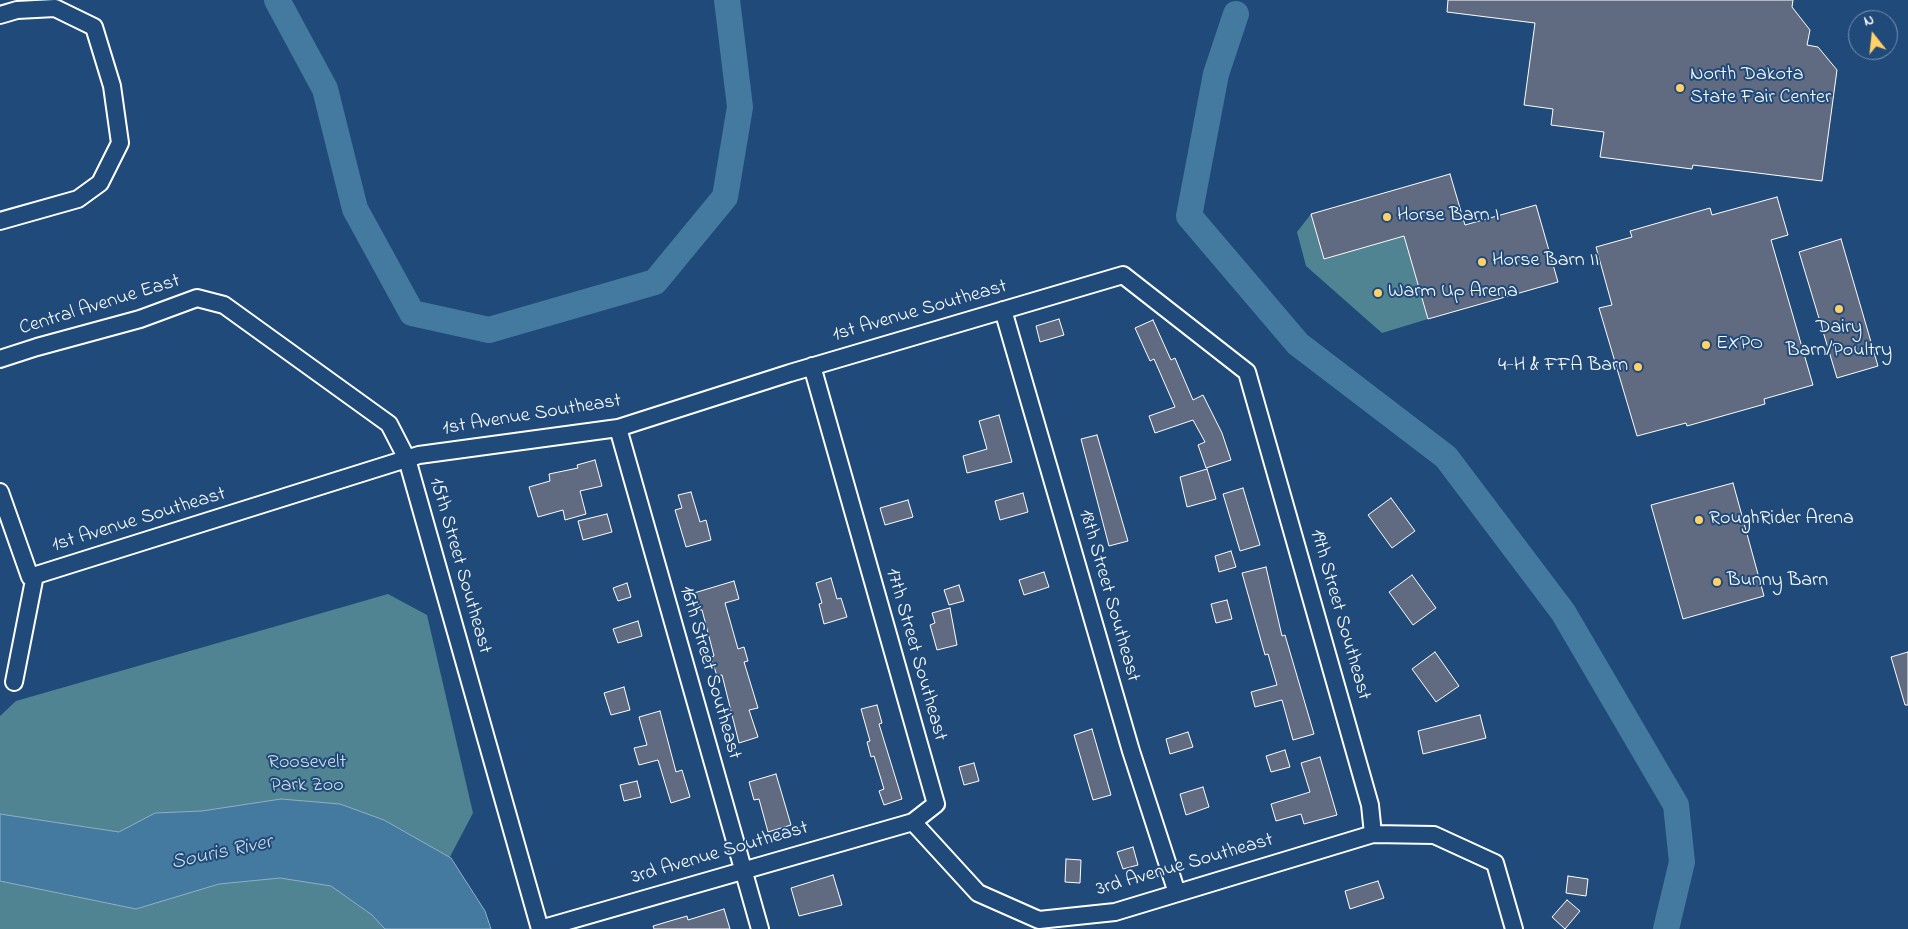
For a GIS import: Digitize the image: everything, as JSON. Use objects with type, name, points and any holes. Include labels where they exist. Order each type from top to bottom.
[{"type":"street","points":[[0,15],[17,10],[55,8],[94,27],[112,86],[120,143],[100,183],[78,199],[0,221]]},
{"type":"street","name":"1st Avenue Southeast","points":[[35,575],[419,455],[618,428],[812,366],[1123,276]]},
{"type":"street","name":"19th Street Southeast","points":[[1123,276],[1248,372],[1370,805],[1373,834]]},
{"type":"street","name":"Central Avenue East","points":[[0,359],[36,347],[140,319],[198,298],[213,302]]},
{"type":"street","name":"15th Street Southeast","points":[[213,302],[224,305],[389,424],[407,459],[540,929]]},
{"type":"street","name":"18th Street Southeast","points":[[1003,310],[1130,751],[1177,893]]},
{"type":"street","name":"17th Street Southeast","points":[[812,366],[936,804],[913,822]]},
{"type":"street","name":"16th Street Southeast","points":[[618,428],[760,929]]},
{"type":"street","points":[[0,492],[30,577],[35,575],[14,682]]},
{"type":"street","name":"3rd Avenue Southeast","points":[[540,929],[913,822],[978,893],[1039,920],[1115,912],[1373,834]]},
{"type":"street","points":[[1373,834],[1434,835],[1494,863],[1514,929]]},
{"type":"green space","name":"Warm Up Arena","points":[[1311,214],[1324,259],[1404,236],[1428,319],[1382,333],[1306,266],[1297,232]]},
{"type":"green space","name":"Roosevelt Park Zoo","points":[[388,594],[427,615],[473,813],[412,929],[0,929],[0,716],[16,701]]},
{"type":"water","name":"Souris River","points":[[281,799],[340,804],[384,820],[451,858],[485,911],[491,929],[385,929],[372,915],[331,886],[280,878],[219,884],[136,909],[0,881],[0,814],[119,832],[155,813],[202,811]]},
{"type":"building","name":"North Dakota State Fair Center","points":[[1448,0],[1793,0],[1792,7],[1810,30],[1807,45],[1818,47],[1837,70],[1822,181],[1693,165],[1692,169],[1600,157],[1604,132],[1551,125],[1553,109],[1524,105],[1535,23],[1447,12]]},
{"type":"building","points":[[1450,174],[1465,225],[1536,205],[1558,282],[1428,319],[1404,236],[1324,259],[1311,214]]},
{"type":"building","points":[[1777,197],[1788,235],[1771,240],[1813,385],[1764,399],[1765,404],[1687,426],[1686,423],[1637,436],[1599,308],[1612,305],[1596,247],[1632,237],[1630,231],[1710,208],[1712,215]]},
{"type":"building","name":"Dairy Barn/Poultry","points":[[1841,239],[1878,366],[1837,378],[1799,252]]},
{"type":"building","points":[[1059,319],[1064,335],[1040,342],[1036,326]]},
{"type":"building","points":[[1153,320],[1171,360],[1175,358],[1193,400],[1203,395],[1222,433],[1231,460],[1206,468],[1198,445],[1205,442],[1193,420],[1155,433],[1149,416],[1175,407],[1154,359],[1150,361],[1135,328]]},
{"type":"building","points":[[999,415],[1012,462],[967,473],[963,456],[987,449],[979,421]]},
{"type":"building","points":[[1097,435],[1128,541],[1109,546],[1081,439]]},
{"type":"building","points":[[595,460],[602,486],[580,491],[586,514],[565,520],[563,510],[538,517],[529,487],[550,481],[549,474],[578,468],[577,465]]},
{"type":"building","points":[[1207,469],[1216,499],[1187,507],[1180,477]]},
{"type":"building","points":[[1733,483],[1764,596],[1683,619],[1651,505]]},
{"type":"building","points":[[1243,488],[1260,545],[1240,551],[1223,494]]},
{"type":"building","points":[[691,492],[700,522],[706,520],[711,540],[686,547],[675,510],[682,508],[678,495]]},
{"type":"building","points":[[1023,493],[1028,512],[1000,520],[995,501]]},
{"type":"building","points":[[1391,498],[1415,531],[1392,548],[1368,515]]},
{"type":"building","points":[[908,500],[913,517],[885,525],[880,508]]},
{"type":"building","points":[[607,514],[612,532],[583,540],[578,521]]},
{"type":"building","points":[[1231,551],[1236,567],[1219,572],[1215,556]]},
{"type":"building","points":[[1266,567],[1282,636],[1285,635],[1314,734],[1293,740],[1282,700],[1255,707],[1251,692],[1277,685],[1268,654],[1265,655],[1242,573]]},
{"type":"building","points":[[1044,572],[1049,587],[1024,595],[1019,580]]},
{"type":"building","points":[[1412,575],[1436,608],[1413,625],[1389,592]]},
{"type":"building","points":[[831,578],[837,599],[841,598],[847,617],[824,624],[819,604],[822,603],[816,583]]},
{"type":"building","points":[[734,581],[739,599],[725,603],[738,649],[744,647],[748,661],[744,662],[758,708],[749,710],[758,737],[739,743],[722,675],[717,676],[711,657],[714,656],[702,610],[700,610],[694,593]]},
{"type":"building","points":[[627,583],[631,597],[618,601],[613,588]]},
{"type":"building","points":[[959,585],[964,601],[949,605],[944,590]]},
{"type":"building","points":[[1227,600],[1232,619],[1216,623],[1211,604]]},
{"type":"building","points":[[950,608],[957,645],[937,650],[930,625],[935,623],[932,613]]},
{"type":"building","points":[[638,621],[642,636],[618,643],[613,629]]},
{"type":"building","points":[[1435,652],[1459,686],[1436,702],[1412,669]]},
{"type":"building","points":[[1908,652],[1908,705],[1905,705],[1891,657]]},
{"type":"building","points":[[624,687],[630,710],[611,715],[604,693]]},
{"type":"building","points":[[877,705],[882,723],[879,724],[902,799],[884,805],[879,791],[884,789],[874,756],[871,757],[867,742],[870,741],[861,709]]},
{"type":"building","points":[[660,711],[676,772],[682,770],[690,797],[671,803],[658,760],[639,765],[634,748],[647,745],[639,717]]},
{"type":"building","points":[[1480,715],[1486,738],[1423,754],[1418,731]]},
{"type":"building","points":[[1092,729],[1111,795],[1093,800],[1074,735]]},
{"type":"building","points":[[1188,732],[1193,747],[1170,754],[1166,739]]},
{"type":"building","points":[[1285,750],[1290,767],[1271,772],[1266,756]]},
{"type":"building","points":[[1320,757],[1337,815],[1304,824],[1301,814],[1276,821],[1271,804],[1310,792],[1301,763]]},
{"type":"building","points":[[974,763],[979,781],[964,785],[959,767]]},
{"type":"building","points":[[776,774],[791,825],[768,832],[759,799],[754,800],[749,782]]},
{"type":"building","points":[[637,781],[641,797],[624,801],[620,785]]},
{"type":"building","points":[[1203,787],[1209,807],[1186,815],[1180,794]]},
{"type":"building","points":[[1133,847],[1138,865],[1123,869],[1117,852]]},
{"type":"building","points":[[1066,859],[1081,860],[1080,883],[1065,882]]},
{"type":"building","points":[[833,875],[842,905],[799,916],[791,888]]},
{"type":"building","points":[[1568,876],[1588,879],[1586,896],[1566,893]]},
{"type":"building","points":[[1378,881],[1384,898],[1350,909],[1345,891]]},
{"type":"building","points":[[1567,900],[1580,911],[1565,929],[1552,917]]},
{"type":"building","points":[[724,909],[730,929],[654,929],[653,926],[687,916],[688,920]]},
{"type":"waterway","points":[[277,0],[325,89],[355,209],[412,313],[489,330],[655,282],[725,197],[740,107],[727,0]]},
{"type":"waterway","points":[[1236,14],[1216,74],[1189,216],[1298,344],[1446,457],[1563,612],[1676,805],[1682,862],[1666,929]]},
{"type":"place","name":"North Dakota State Fair Center","points":[[1680,88]]},
{"type":"place","name":"Horse Barn I","points":[[1387,217]]},
{"type":"place","name":"Horse Barn II","points":[[1482,262]]},
{"type":"place","name":"Warm Up Arena","points":[[1378,293]]},
{"type":"place","name":"Dairy Barn/Poultry","points":[[1839,309]]},
{"type":"place","name":"EXPO","points":[[1706,345]]},
{"type":"place","name":"4-H & FFA Barn","points":[[1638,367]]},
{"type":"place","name":"RoughRider Arena","points":[[1699,520]]},
{"type":"place","name":"Bunny Barn","points":[[1717,582]]}]
